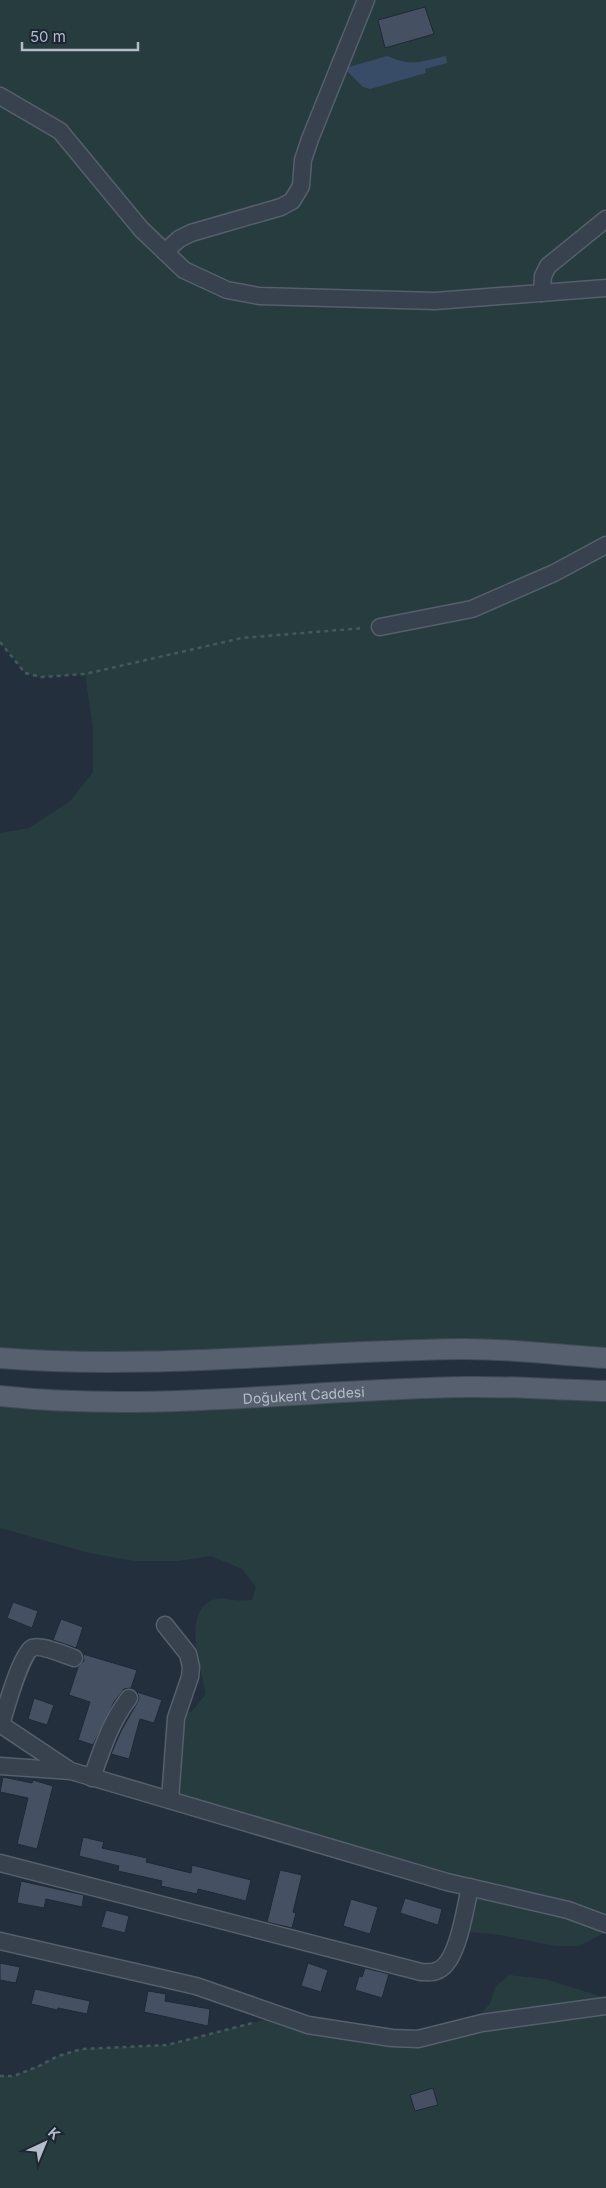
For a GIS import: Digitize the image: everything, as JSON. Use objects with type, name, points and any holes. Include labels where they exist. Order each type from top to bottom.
[{"type":"main road","points":[[0,1358],[51,1362],[141,1361],[460,1348],[606,1358]]},
{"type":"main road","name":"Doğukent Caddesi","points":[[0,1396],[50,1402],[140,1402],[466,1387],[606,1392]]},
{"type":"street","points":[[165,252],[184,236],[281,207],[296,196],[302,186],[303,160],[310,140],[366,0]]},
{"type":"street","points":[[0,96],[60,132],[141,229],[184,270],[197,278],[227,290],[259,296],[435,301],[606,288]]},
{"type":"street","points":[[542,293],[543,276],[548,266],[606,220]]},
{"type":"street","points":[[380,627],[472,609],[554,574],[606,545]]},
{"type":"street","points":[[165,1625],[188,1654],[192,1667],[176,1718],[170,1800]]},
{"type":"street","points":[[71,1771],[0,1724],[19,1671],[27,1653],[32,1648],[40,1647],[74,1658]]},
{"type":"street","points":[[92,1778],[116,1715],[130,1698]]},
{"type":"street","points":[[0,1766],[71,1771],[470,1887],[568,1910],[606,1924]]},
{"type":"street","points":[[0,1863],[421,1972],[437,1971],[448,1963],[454,1951],[470,1887]]},
{"type":"street","points":[[0,1941],[196,1986],[308,2025],[392,2038],[418,2039],[482,2023],[606,2006]]},
{"type":"path","points":[[0,642],[26,672],[41,677],[85,674],[242,638],[380,627]]},
{"type":"path","points":[[0,2076],[14,2076],[58,2056],[82,2049],[167,2045],[258,2021]]},
{"type":"green space","points":[[0,0],[606,0],[606,1358],[0,1358],[0,833],[29,828],[70,801],[93,772],[93,729],[85,674],[41,677],[25,673],[0,642]]},
{"type":"green space","points":[[606,1391],[606,1932],[579,1946],[555,1946],[501,1935],[459,1931],[470,1888],[170,1800],[176,1718],[192,1711],[206,1694],[197,1654],[196,1624],[200,1612],[208,1603],[221,1598],[252,1600],[256,1587],[242,1569],[211,1556],[178,1561],[134,1561],[89,1553],[0,1528],[0,1396]]},
{"type":"green space","points":[[509,1975],[545,1979],[606,1998],[606,2188],[0,2188],[0,2076],[14,2076],[58,2056],[82,2049],[167,2045],[267,2019],[392,2038],[469,2026],[490,2004],[495,1987]]},
{"type":"water","points":[[387,56],[404,61],[422,62],[446,56],[447,63],[425,69],[426,73],[370,89],[363,87],[347,71],[349,67]]},
{"type":"building","points":[[425,7],[434,34],[385,48],[378,20]]},
{"type":"building","points":[[13,1602],[38,1611],[32,1628],[7,1618]]},
{"type":"building","points":[[61,1619],[83,1627],[76,1648],[53,1640]]},
{"type":"building","points":[[83,1654],[137,1670],[131,1688],[124,1689],[114,1702],[93,1745],[78,1740],[90,1702],[69,1695],[78,1667],[84,1661]]},
{"type":"building","points":[[137,1692],[162,1700],[154,1723],[140,1719],[129,1759],[111,1754],[121,1731],[137,1703],[139,1698]]},
{"type":"building","points":[[34,1698],[54,1705],[47,1725],[28,1719]]},
{"type":"building","points":[[3,1777],[32,1783],[33,1780],[53,1786],[37,1849],[17,1844],[28,1798],[0,1792]]},
{"type":"building","points":[[83,1837],[104,1842],[102,1848],[147,1858],[146,1862],[191,1873],[192,1865],[251,1880],[246,1901],[198,1889],[197,1894],[161,1886],[162,1881],[118,1871],[119,1866],[79,1856]]},
{"type":"building","points":[[280,1870],[302,1875],[293,1912],[296,1913],[292,1928],[267,1922]]},
{"type":"building","points":[[21,1881],[84,1895],[82,1907],[46,1899],[44,1908],[17,1903]]},
{"type":"building","points":[[405,1898],[442,1909],[438,1925],[400,1913]]},
{"type":"building","points":[[351,1899],[378,1907],[370,1934],[343,1926]]},
{"type":"building","points":[[106,1910],[129,1916],[125,1933],[101,1927]]},
{"type":"building","points":[[0,1963],[20,1967],[16,1983],[0,1980]]},
{"type":"building","points":[[308,1963],[328,1970],[321,1992],[301,1986]]},
{"type":"building","points":[[365,1968],[389,1974],[382,1998],[355,1990],[359,1976],[362,1977]]},
{"type":"building","points":[[35,1989],[90,2001],[87,2014],[31,2004]]},
{"type":"building","points":[[148,1991],[166,1994],[165,2001],[210,2009],[208,2026],[144,2012]]},
{"type":"building","points":[[433,2088],[438,2105],[415,2111],[410,2095]]}]
